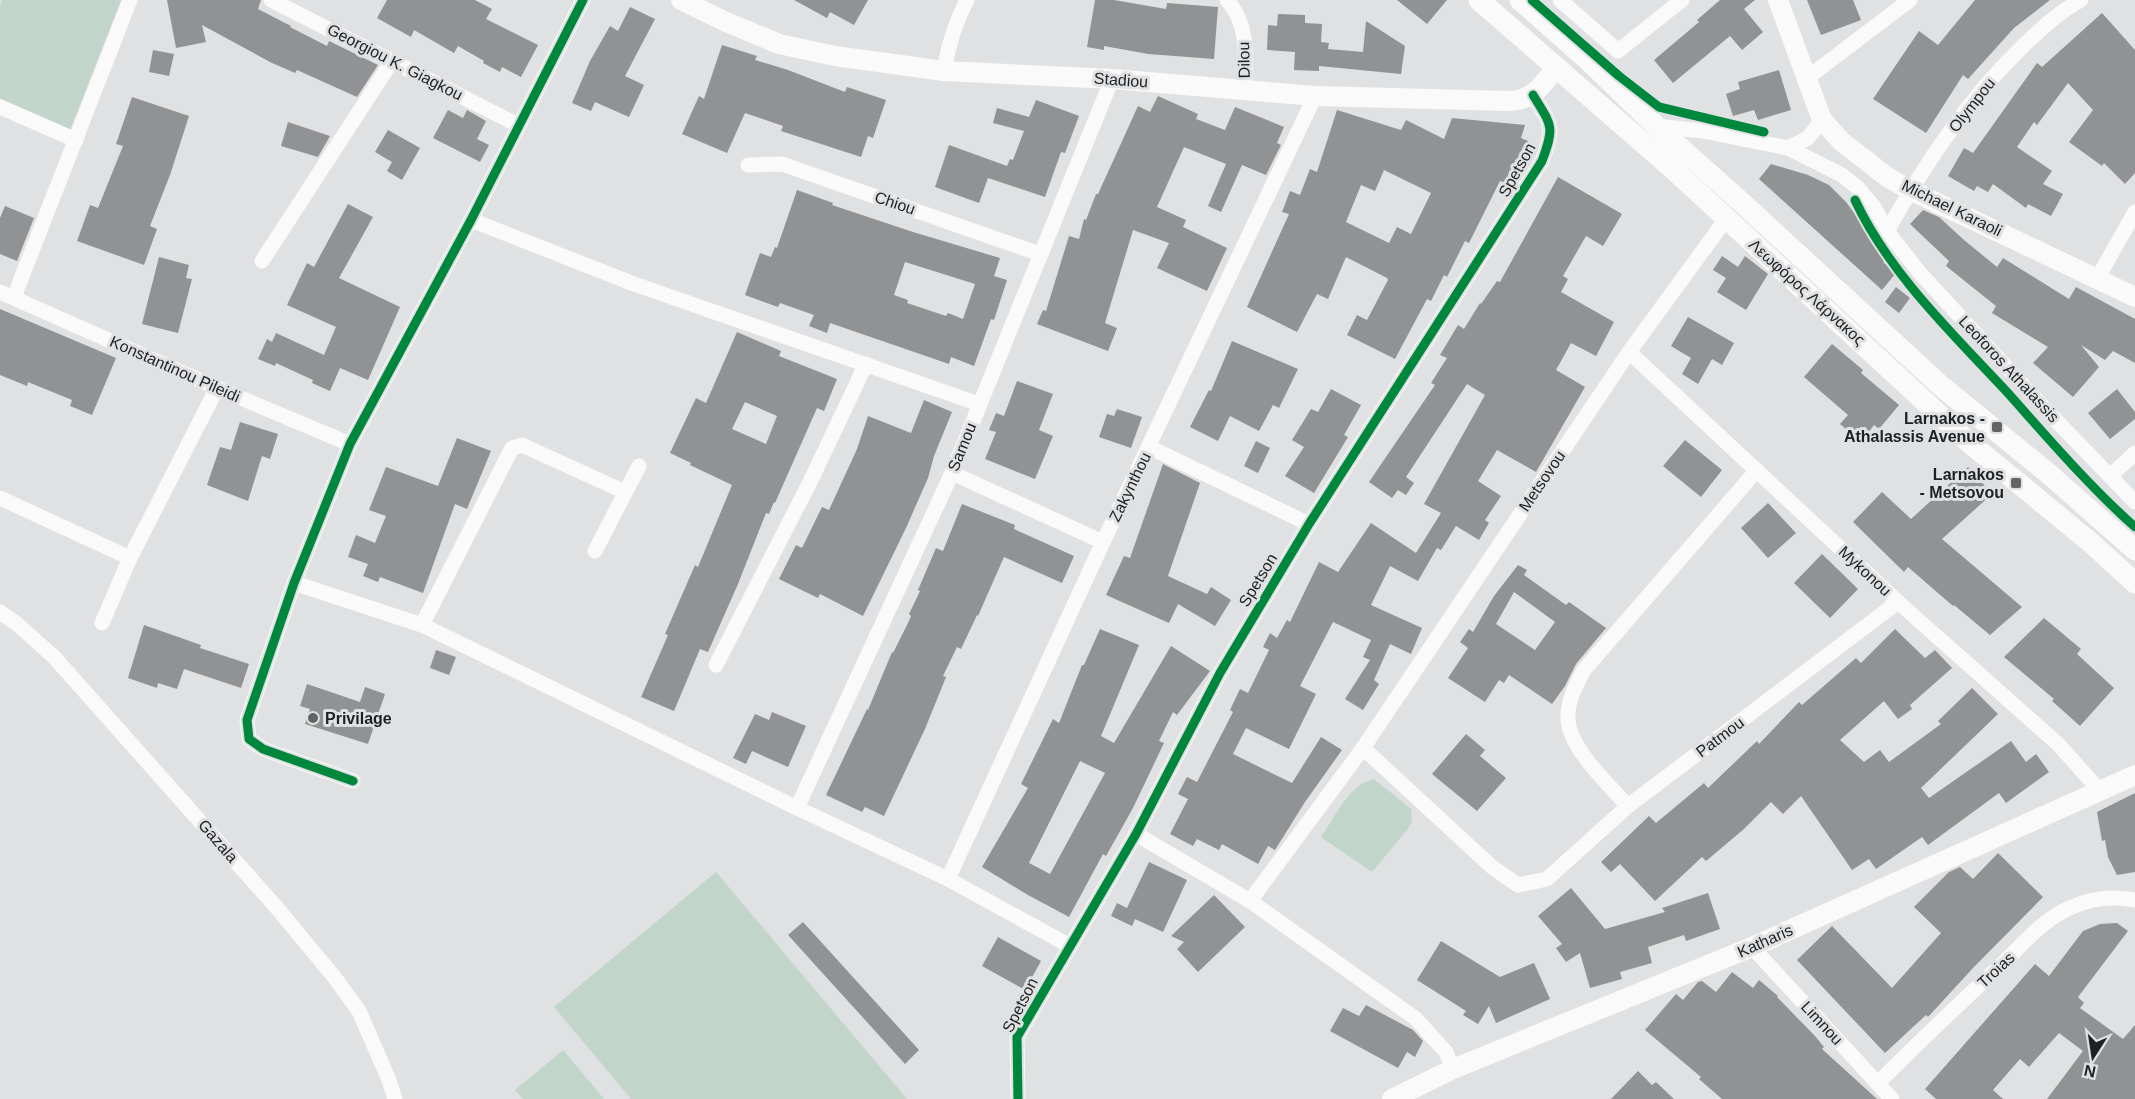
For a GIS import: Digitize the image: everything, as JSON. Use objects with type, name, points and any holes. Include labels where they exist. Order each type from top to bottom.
[{"type":"main road","name":"Λεωφόρος Λάρνακος","points":[[1479,0],[1673,169],[1972,445],[2090,542],[2135,583]]},
{"type":"main road","name":"Λεωφόρος Λάρνακος","points":[[1520,0],[1940,385],[2049,474],[2135,550]]},
{"type":"street","points":[[7,295],[76,140],[130,0]]},
{"type":"street","name":"Georgiou K. Giagkou","points":[[271,0],[518,125]]},
{"type":"street","points":[[353,781],[263,749],[249,738],[247,720],[294,583],[351,444],[471,220],[583,0]]},
{"type":"street","name":"Stadiou","points":[[681,0],[779,44],[835,56],[944,71],[1112,79],[1315,96],[1509,102],[1519,101],[1533,95]]},
{"type":"street","points":[[944,71],[957,19],[967,0]]},
{"type":"street","name":"Dilou","points":[[1227,0],[1237,12],[1245,39],[1245,89]]},
{"type":"street","points":[[1560,0],[1618,51],[1682,0]]},
{"type":"street","points":[[1778,0],[1822,120],[1802,143],[1788,148]]},
{"type":"street","points":[[1807,78],[1910,0]]},
{"type":"street","name":"Olympou","points":[[1887,231],[1911,190],[1987,83],[2053,19],[2081,0]]},
{"type":"street","points":[[262,261],[392,61]]},
{"type":"street","points":[[1533,95],[1557,67]]},
{"type":"street","name":"Samou","points":[[797,808],[952,473],[1112,79]]},
{"type":"street","name":"Spetson","points":[[1018,1099],[1017,1037],[1136,834],[1220,673],[1309,524],[1542,161],[1548,144],[1551,124],[1533,95]]},
{"type":"street","name":"Zakynthou","points":[[948,879],[1103,542],[1315,96]]},
{"type":"street","points":[[0,107],[76,140]]},
{"type":"street","name":"Michael Karaoli","points":[[1822,120],[1842,142],[1887,177],[2135,297]]},
{"type":"street","points":[[1656,126],[1703,131],[1788,148],[1842,175],[1858,188],[1874,207],[1887,231]]},
{"type":"street","name":"Chiou","points":[[748,165],[782,164],[1040,254]]},
{"type":"street","points":[[2097,279],[2135,212]]},
{"type":"street","name":"Metsovou","points":[[1250,901],[1363,748],[1629,352],[1726,219]]},
{"type":"street","points":[[471,220],[634,284],[980,404]]},
{"type":"street","name":"Leoforos Athalassis","points":[[1887,231],[1919,272],[2045,409],[2135,502]]},
{"type":"street","name":"Konstantinou Pileidi","points":[[7,295],[217,388],[351,444]]},
{"type":"street","name":"Mykonou","points":[[1629,352],[1898,602],[2059,745],[2100,791]]},
{"type":"street","points":[[716,665],[810,482],[866,364]]},
{"type":"street","points":[[102,623],[130,558],[217,388]]},
{"type":"street","points":[[422,625],[512,448],[522,445],[625,492]]},
{"type":"street","points":[[1149,447],[1309,524]]},
{"type":"street","points":[[2110,476],[2135,453]]},
{"type":"street","points":[[595,551],[639,466]]},
{"type":"street","points":[[1628,806],[1578,750],[1568,720],[1572,693],[1584,670],[1757,470]]},
{"type":"street","points":[[952,473],[1103,542]]},
{"type":"street","points":[[0,498],[130,558]]},
{"type":"street","points":[[294,583],[422,625],[948,879],[1070,946]]},
{"type":"street","name":"Patmou","points":[[1363,748],[1492,867],[1518,885],[1547,879],[1628,806],[1898,602]]},
{"type":"street","name":"Gazala","points":[[0,612],[47,650],[75,679],[277,908],[335,978],[358,1011],[389,1080],[395,1099]]},
{"type":"street","name":"Katharis","points":[[1392,1099],[1453,1069],[1752,947],[2135,775]]},
{"type":"street","points":[[1136,834],[1250,901],[1415,1018],[1446,1052],[1453,1069]]},
{"type":"street","name":"Troias","points":[[1878,1083],[2045,923],[2070,907],[2091,901],[2117,897],[2135,900]]},
{"type":"street","name":"Limnou","points":[[1752,947],[1892,1099]]},
{"type":"green space","points":[[2,0],[121,0],[70,130],[0,98],[0,6]]},
{"type":"green space","points":[[1374,779],[1411,809],[1412,821],[1372,872],[1321,837],[1350,794],[1365,782]]},
{"type":"green space","points":[[716,872],[907,1099],[631,1099],[554,1007]]},
{"type":"green space","points":[[563,1050],[604,1099],[523,1099],[515,1090]]},
{"type":"building","points":[[167,0],[261,0],[258,9],[290,27],[327,46],[329,41],[378,65],[357,97],[297,70],[295,73],[272,63],[202,25],[206,42],[176,48]]},
{"type":"building","points":[[387,0],[475,0],[492,9],[486,19],[538,45],[521,77],[502,67],[500,72],[458,46],[454,53],[414,30],[411,37],[377,18]]},
{"type":"building","points":[[794,0],[868,0],[854,25],[830,12],[827,18]]},
{"type":"building","points":[[1095,0],[1114,0],[1166,9],[1167,3],[1218,7],[1214,59],[1148,54],[1104,46],[1104,50],[1087,47]]},
{"type":"building","points":[[1397,0],[1447,0],[1427,24]]},
{"type":"building","points":[[1720,0],[1755,0],[1744,9],[1763,32],[1742,50],[1730,36],[1673,83],[1654,60],[1699,22],[1697,20]]},
{"type":"building","points":[[1807,0],[1853,0],[1861,20],[1821,35]]},
{"type":"building","points":[[1975,0],[2050,0],[2014,28],[1968,79],[1963,75],[1926,133],[1873,99],[1919,31],[1938,45]]},
{"type":"building","points":[[630,7],[655,19],[625,76],[644,85],[629,117],[595,102],[591,111],[572,103],[590,61],[610,26],[618,31]]},
{"type":"building","points":[[2102,13],[2135,50],[2135,173],[2125,184],[2104,163],[2102,166],[2069,142],[2093,110],[2068,83],[2037,125],[2034,122],[2017,147],[2052,171],[2043,184],[2063,194],[2051,216],[2028,204],[2026,208],[1993,184],[1988,192],[1977,186],[1974,191],[1948,176],[1964,148],[1973,153],[2037,63],[2042,67]]},
{"type":"building","points":[[1278,14],[1305,15],[1305,23],[1322,24],[1321,42],[1329,43],[1328,49],[1363,52],[1366,21],[1405,46],[1401,74],[1319,66],[1319,71],[1294,70],[1295,52],[1267,50],[1268,25],[1277,26]]},
{"type":"building","points":[[722,45],[757,56],[755,60],[845,92],[847,87],[886,100],[873,138],[868,136],[861,157],[781,131],[783,126],[745,113],[727,153],[682,134],[699,96],[704,99]]},
{"type":"building","points":[[153,50],[174,54],[169,76],[149,72]]},
{"type":"building","points":[[1779,70],[1791,110],[1758,120],[1754,110],[1733,116],[1726,94],[1740,89],[1738,82]]},
{"type":"building","points":[[1158,96],[1198,114],[1196,119],[1225,130],[1235,107],[1284,127],[1277,143],[1281,145],[1266,175],[1242,165],[1221,212],[1208,206],[1226,164],[1184,147],[1157,207],[1186,220],[1183,227],[1227,248],[1207,291],[1157,268],[1169,243],[1133,230],[1105,323],[1117,328],[1108,351],[1037,324],[1043,310],[1046,311],[1069,236],[1079,239],[1084,219],[1086,220],[1138,106],[1150,112]]},
{"type":"building","points":[[132,97],[189,116],[170,175],[150,226],[157,229],[144,265],[77,241],[90,205],[98,208],[123,146],[116,144]]},
{"type":"building","points":[[1036,100],[1079,116],[1065,153],[1061,152],[1045,197],[988,178],[979,203],[935,187],[949,145],[1007,166],[1010,159],[1013,160],[1024,131],[993,123],[997,108],[1029,117]]},
{"type":"building","points":[[448,110],[463,118],[467,110],[486,121],[477,139],[489,145],[480,162],[433,138]]},
{"type":"building","points":[[1337,110],[1401,130],[1406,120],[1444,139],[1452,118],[1525,125],[1521,138],[1528,141],[1513,185],[1500,181],[1469,243],[1465,241],[1447,277],[1444,275],[1431,301],[1427,299],[1395,359],[1347,335],[1357,315],[1367,320],[1388,280],[1346,257],[1328,299],[1317,294],[1297,332],[1247,307],[1289,214],[1282,212],[1290,191],[1300,195],[1310,169],[1317,172]],"holes":[[[1384,170],[1431,193],[1411,234],[1397,227],[1389,243],[1346,222],[1361,185],[1375,191]]]},
{"type":"building","points":[[288,122],[330,136],[318,157],[281,146]]},
{"type":"building","points":[[388,130],[420,148],[402,180],[387,171],[392,162],[375,152]]},
{"type":"building","points":[[1771,164],[1808,175],[1829,185],[1846,202],[1887,258],[1883,262],[1896,273],[1882,290],[1759,179]]},
{"type":"building","points":[[1558,177],[1622,214],[1603,246],[1586,236],[1563,276],[1568,279],[1561,292],[1614,322],[1596,356],[1571,343],[1556,370],[1585,387],[1536,472],[1497,450],[1478,481],[1501,496],[1485,520],[1489,523],[1479,540],[1456,526],[1441,550],[1437,548],[1418,581],[1390,566],[1371,605],[1422,628],[1411,654],[1390,644],[1374,680],[1379,684],[1363,710],[1345,699],[1370,660],[1363,657],[1371,640],[1333,622],[1300,686],[1316,694],[1289,749],[1246,728],[1233,754],[1292,783],[1321,737],[1342,750],[1275,850],[1268,846],[1258,864],[1222,844],[1219,850],[1197,839],[1193,846],[1170,834],[1188,799],[1178,794],[1187,777],[1197,782],[1233,712],[1230,710],[1240,689],[1248,693],[1269,650],[1263,647],[1270,633],[1277,638],[1287,620],[1290,622],[1319,562],[1338,572],[1371,523],[1416,553],[1441,513],[1424,504],[1485,395],[1467,384],[1406,477],[1414,483],[1406,495],[1398,490],[1392,498],[1369,482],[1435,385],[1431,383],[1447,358],[1440,355],[1458,325],[1464,329],[1480,303],[1497,281],[1500,282]]},
{"type":"building","points":[[797,190],[833,203],[832,205],[1000,258],[994,276],[1007,280],[994,320],[991,319],[974,366],[951,357],[949,364],[830,323],[827,333],[809,326],[814,315],[780,303],[778,307],[745,295],[760,253],[771,257],[775,247],[777,248]],"holes":[[[905,262],[975,284],[963,319],[907,303],[908,300],[894,295]]]},
{"type":"building","points":[[348,204],[373,217],[339,278],[400,307],[368,380],[340,368],[330,391],[312,383],[313,380],[276,363],[275,366],[258,359],[267,339],[272,342],[276,333],[324,355],[336,327],[287,305],[307,263],[314,267]]},
{"type":"building","points":[[5,206],[34,218],[17,261],[0,254],[0,218]]},
{"type":"building","points":[[1923,210],[1939,217],[1997,267],[2003,258],[2069,299],[2076,287],[2135,319],[2135,363],[2113,351],[2105,360],[2081,345],[2099,367],[2073,397],[2033,363],[2048,347],[1992,313],[1996,306],[1946,266],[1949,261],[1910,224]]},
{"type":"building","points":[[1722,256],[1738,267],[1745,256],[1768,274],[1746,310],[1717,292],[1726,278],[1713,270]]},
{"type":"building","points":[[159,257],[189,265],[186,278],[192,279],[178,333],[142,324]]},
{"type":"building","points":[[1896,287],[1910,298],[1899,313],[1885,302]]},
{"type":"building","points":[[0,309],[116,358],[92,415],[70,406],[72,400],[28,382],[27,386],[0,375]]},
{"type":"building","points":[[1688,317],[1734,343],[1722,365],[1712,359],[1698,384],[1682,374],[1691,358],[1671,346]]},
{"type":"building","points":[[737,332],[781,351],[779,356],[837,379],[824,411],[817,408],[775,503],[769,514],[766,513],[708,652],[700,649],[674,711],[641,697],[668,635],[665,634],[695,565],[698,567],[732,485],[670,453],[696,398],[706,403]],"holes":[[[745,402],[777,416],[766,444],[732,429]]]},
{"type":"building","points":[[1232,341],[1298,369],[1279,408],[1273,405],[1259,431],[1230,416],[1218,441],[1190,427],[1209,390],[1211,391]]},
{"type":"building","points":[[1832,344],[1863,370],[1861,373],[1899,405],[1879,429],[1874,425],[1861,442],[1840,424],[1848,415],[1804,377]]},
{"type":"building","points":[[1017,381],[1053,394],[1039,430],[1053,436],[1035,479],[985,459],[996,432],[989,430],[996,413],[1004,416]]},
{"type":"building","points":[[1331,389],[1361,405],[1344,435],[1348,437],[1314,493],[1285,476],[1304,447],[1292,440],[1311,409],[1318,412]]},
{"type":"building","points":[[2117,389],[2135,412],[2135,419],[2110,439],[2088,413]]},
{"type":"building","points":[[924,400],[952,412],[934,456],[928,478],[863,616],[820,594],[818,598],[779,579],[796,545],[802,548],[822,507],[829,510],[857,449],[868,416],[911,433]]},
{"type":"building","points":[[1117,409],[1142,417],[1131,448],[1099,437],[1107,414],[1114,416]]},
{"type":"building","points":[[240,422],[278,434],[270,459],[262,456],[248,501],[207,485],[220,447],[231,450]]},
{"type":"building","points":[[457,438],[491,451],[467,509],[455,504],[423,593],[380,577],[378,582],[363,576],[368,564],[348,557],[356,535],[375,543],[386,516],[369,510],[386,467],[438,486]]},
{"type":"building","points":[[1685,440],[1722,470],[1701,497],[1663,466]]},
{"type":"building","points":[[1256,441],[1270,448],[1258,473],[1244,466]]},
{"type":"building","points":[[1163,464],[1200,483],[1168,576],[1207,594],[1211,587],[1231,600],[1215,626],[1178,604],[1169,623],[1106,595],[1124,556],[1130,558]]},
{"type":"building","points":[[1968,467],[1992,494],[1942,539],[2022,607],[1990,635],[1908,567],[1904,572],[1853,522],[1882,492],[1911,519]]},
{"type":"building","points":[[1768,503],[1796,533],[1768,558],[1741,528]]},
{"type":"building","points":[[962,504],[1015,525],[1014,529],[1074,556],[1062,583],[1004,557],[978,616],[961,649],[957,647],[943,676],[946,677],[925,729],[884,816],[865,807],[862,812],[826,795],[868,710],[892,652],[908,623],[911,616],[909,614],[936,548],[943,551]]},
{"type":"building","points":[[1822,554],[1858,589],[1830,618],[1794,583]]},
{"type":"building","points":[[1518,565],[1527,570],[1524,575],[1566,605],[1569,602],[1606,628],[1576,664],[1565,686],[1552,704],[1509,675],[1504,683],[1499,680],[1485,702],[1448,678],[1468,648],[1460,642],[1469,629],[1473,632],[1494,596]],"holes":[[[1514,592],[1555,622],[1535,650],[1496,624]]]},
{"type":"building","points":[[2044,618],[2081,649],[2077,654],[2114,688],[2080,726],[2052,701],[2054,699],[2004,657]]},
{"type":"building","points":[[144,625],[201,645],[200,648],[249,664],[241,688],[184,669],[177,689],[158,683],[157,688],[128,678]]},
{"type":"building","points":[[1100,629],[1139,645],[1101,736],[1114,743],[1171,646],[1210,671],[1177,715],[1173,712],[1159,741],[1164,743],[1133,808],[1106,856],[1103,854],[1069,917],[982,867],[1028,788],[1021,784],[1053,719],[1059,723],[1082,665]],"holes":[[[1080,761],[1105,773],[1050,874],[1029,863]]]},
{"type":"building","points":[[1895,629],[1925,658],[1935,650],[1952,668],[1910,705],[1912,709],[1898,719],[1884,701],[1840,740],[1864,762],[1880,750],[1889,762],[1941,724],[1938,721],[1972,688],[1998,714],[1921,788],[1929,798],[2011,741],[2026,762],[2036,754],[2049,772],[2006,803],[1999,793],[1928,845],[1922,837],[1876,869],[1869,859],[1852,870],[1801,796],[1783,814],[1771,802],[1744,829],[1706,861],[1702,857],[1655,901],[1620,864],[1611,872],[1601,862],[1649,816],[1656,823],[1704,783],[1708,788],[1757,741],[1759,744],[1799,702],[1802,705],[1856,658],[1861,663]]},
{"type":"building","points":[[436,650],[456,657],[449,675],[430,668]]},
{"type":"building","points":[[307,684],[360,702],[365,687],[385,694],[368,744],[305,724],[310,709],[300,706]]},
{"type":"building","points":[[772,712],[806,726],[788,767],[752,751],[746,764],[733,758],[755,714],[769,720]]},
{"type":"building","points":[[1466,734],[1485,750],[1480,756],[1506,778],[1477,811],[1432,774]]},
{"type":"building","points":[[2135,793],[2135,872],[2117,875],[2108,857],[2105,840],[2102,841],[2097,812]]},
{"type":"building","points":[[1998,853],[2043,897],[1928,1017],[1926,1015],[1885,1053],[1797,960],[1832,926],[1892,988],[1941,933],[1914,907],[1949,872],[1960,867],[1973,879]]},
{"type":"building","points":[[1149,862],[1187,880],[1163,932],[1135,919],[1132,926],[1111,916],[1117,903],[1127,908]]},
{"type":"building","points":[[1571,888],[1605,929],[1665,912],[1662,908],[1708,893],[1720,929],[1686,941],[1684,935],[1648,947],[1652,963],[1620,972],[1622,979],[1590,988],[1580,953],[1566,962],[1556,948],[1562,944],[1538,916]]},
{"type":"building","points":[[1214,895],[1245,927],[1198,972],[1177,949],[1184,942],[1171,936]]},
{"type":"building","points":[[803,922],[919,1050],[905,1064],[788,935]]},
{"type":"building","points":[[2117,923],[2128,931],[2078,997],[2084,1003],[2080,1008],[2123,1039],[2135,1025],[2135,1099],[2047,1099],[2083,1051],[2059,1033],[2029,1067],[2020,1059],[1993,1090],[2003,1099],[1936,1099],[1925,1089],[2035,964],[2049,976],[2083,931],[2100,924]]},
{"type":"building","points":[[998,937],[1041,961],[1025,990],[982,966]]},
{"type":"building","points":[[1441,941],[1500,977],[1534,963],[1550,999],[1496,1023],[1489,1006],[1478,1024],[1463,1015],[1466,1011],[1417,980]]},
{"type":"building","points":[[1732,972],[1753,988],[1759,980],[1778,996],[1815,1036],[1824,1047],[1822,1049],[1877,1099],[1722,1099],[1699,1079],[1701,1077],[1645,1030],[1676,994],[1683,1000],[1698,982],[1702,981],[1716,992]]},
{"type":"building","points":[[1366,1005],[1413,1030],[1423,1041],[1415,1057],[1407,1052],[1398,1068],[1330,1031],[1343,1008],[1359,1016]]},
{"type":"building","points":[[1638,1071],[1652,1085],[1656,1082],[1674,1099],[1611,1099]]},
{"type":"cycle path","points":[[353,781],[263,749],[249,739],[247,720],[294,583],[350,444],[471,220],[583,0]]},
{"type":"cycle path","points":[[1532,0],[1619,76],[1659,107],[1764,132]]},
{"type":"cycle path","points":[[1018,1099],[1017,1037],[1136,834],[1220,673],[1309,524],[1542,161],[1549,140],[1550,126],[1533,95]]},
{"type":"cycle path","points":[[1855,200],[1885,252],[1923,301],[2053,444],[2135,527]]},
{"type":"place","name":"Larnakos - Athalassis Avenue","points":[[1997,427]]},
{"type":"place","name":"Larnakos - Metsovou","points":[[2016,483]]},
{"type":"place","name":"Privilage","points":[[313,718]]}]
